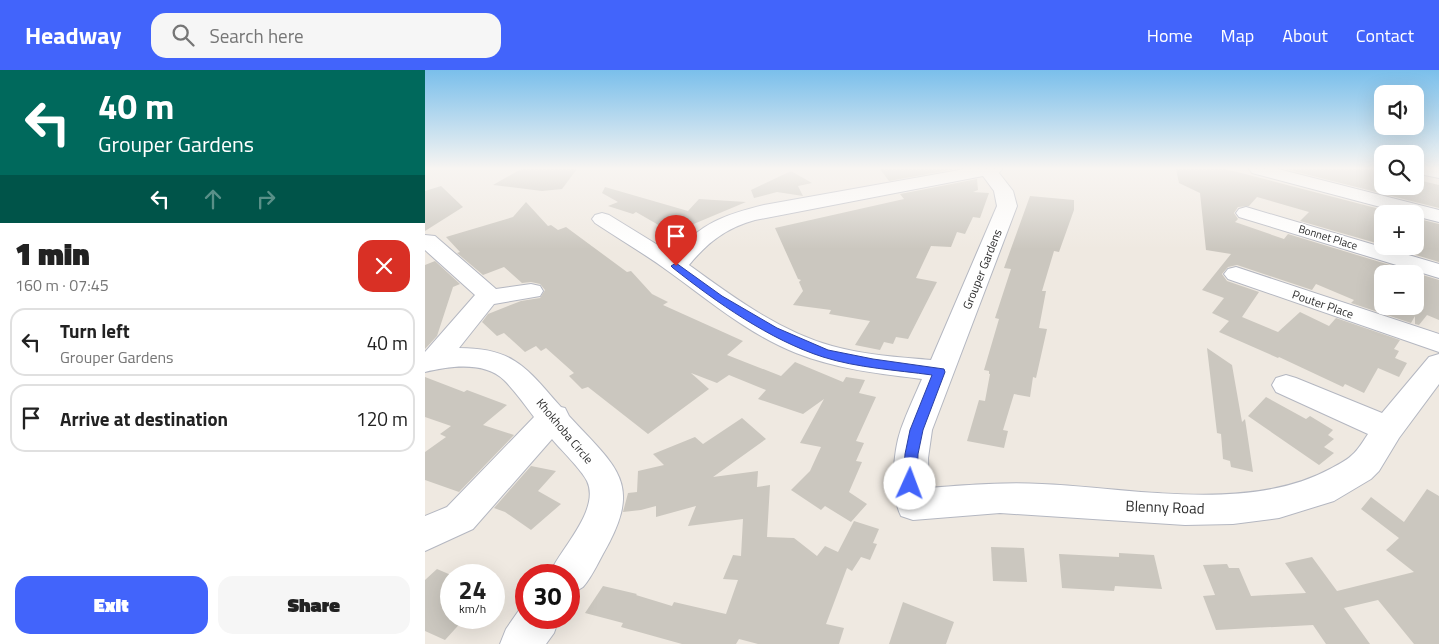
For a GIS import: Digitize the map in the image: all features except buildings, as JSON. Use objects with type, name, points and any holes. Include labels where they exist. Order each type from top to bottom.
[{"type":"street","name":"Grouper Gardens","points":[[676,266],[712,228],[735,218],[846,196]]},
{"type":"street","name":"Grouper Gardens","points":[[913,505],[910,484],[911,454],[916,430],[1007,206],[1007,196]]},
{"type":"street","points":[[1361,196],[1439,216]]},
{"type":"street","name":"Bonnet Place","points":[[1246,213],[1439,271]]},
{"type":"street","points":[[602,219],[676,266],[718,298],[794,340],[826,354],[939,372]]},
{"type":"street","points":[[434,239],[488,294],[488,298]]},
{"type":"street","name":"Pouter Place","points":[[1236,274],[1439,343]]},
{"type":"street","points":[[431,360],[488,298],[531,291]]},
{"type":"street","name":"Khokhoba Circle","points":[[431,360],[476,359],[496,363],[514,372],[602,475],[608,496],[594,536],[575,564]]},
{"type":"street","name":"Blenny Road","points":[[913,505],[1000,498],[1175,510],[1244,507],[1285,502],[1324,490],[1361,468],[1388,429],[1439,364]]},
{"type":"street","points":[[1286,385],[1388,429]]},
{"type":"street","points":[[425,534],[460,518],[553,416]]},
{"type":"street","points":[[521,644],[531,629]]},
{"type":"route","points":[[676,266],[718,298],[773,330],[826,354],[939,372],[916,430],[911,454],[910,484]]}]
